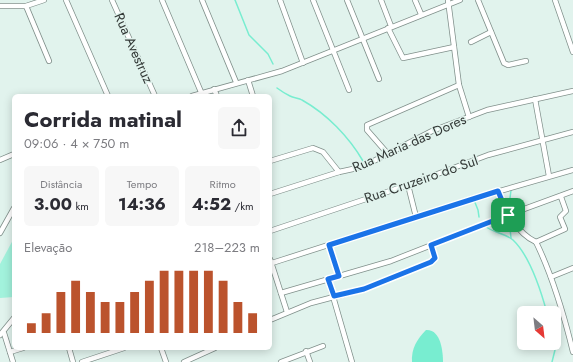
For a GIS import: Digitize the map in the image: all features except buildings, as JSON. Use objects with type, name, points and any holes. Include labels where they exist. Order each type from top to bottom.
[{"type":"street","points":[[0,6],[26,6],[44,0]]},
{"type":"street","points":[[66,0],[107,94]]},
{"type":"street","name":"Rua Avestruz","points":[[112,0],[155,94]]},
{"type":"street","points":[[162,0],[200,92]]},
{"type":"street","points":[[202,0],[236,82]]},
{"type":"street","points":[[280,0],[304,63]]},
{"type":"street","points":[[313,0],[349,90]]},
{"type":"street","points":[[347,0],[379,80]]},
{"type":"street","points":[[381,0],[390,27],[404,58],[454,47]]},
{"type":"street","points":[[415,0],[421,14]]},
{"type":"street","points":[[196,94],[304,63],[449,2],[460,0]]},
{"type":"street","points":[[478,0],[504,63],[508,65],[526,61]]},
{"type":"street","points":[[555,0],[573,52]]},
{"type":"street","points":[[449,2],[458,85],[469,117]]},
{"type":"street","points":[[26,6],[50,61]]},
{"type":"street","points":[[470,42],[491,32]]},
{"type":"street","points":[[248,80],[252,94]]},
{"type":"street","points":[[388,154],[367,130],[367,124],[458,85]]},
{"type":"street","points":[[214,89],[216,94]]},
{"type":"street","name":"Rua Maria das Dores","points":[[272,193],[339,172],[356,170],[432,131],[487,110],[573,92]]},
{"type":"street","points":[[535,99],[549,176]]},
{"type":"street","name":"Rua Cruzeiro do Sul","points":[[272,230],[408,185],[488,155],[573,132]]},
{"type":"street","points":[[272,160],[313,148],[323,152],[339,172]]},
{"type":"street","points":[[0,160],[12,155]]},
{"type":"street","points":[[8,156],[12,159]]},
{"type":"street","points":[[272,261],[329,245],[498,191],[573,170]]},
{"type":"street","points":[[408,185],[416,217]]},
{"type":"street","points":[[498,191],[508,215],[525,235],[536,242],[551,277],[573,352]]},
{"type":"street","points":[[281,293],[391,261],[573,191]]},
{"type":"street","points":[[561,196],[566,211]]},
{"type":"street","points":[[536,242],[565,229],[560,217],[566,211],[573,209]]},
{"type":"street","points":[[0,233],[12,212]]},
{"type":"street","points":[[329,245],[339,276]]},
{"type":"street","points":[[272,319],[287,312],[334,296],[364,289],[431,262],[435,258],[431,245]]},
{"type":"street","points":[[272,264],[287,312]]},
{"type":"street","points":[[551,277],[573,268]]},
{"type":"street","points":[[328,279],[352,362]]},
{"type":"street","points":[[12,321],[2,334],[13,362]]},
{"type":"street","points":[[281,362],[306,351],[323,346]]},
{"type":"street","points":[[10,352],[16,350]]},
{"type":"street","points":[[70,350],[73,362]]},
{"type":"street","points":[[82,362],[118,350]]},
{"type":"street","points":[[162,350],[166,362]]},
{"type":"street","points":[[184,362],[211,350]]},
{"type":"street","points":[[306,351],[310,362]]},
{"type":"shaded area","points":[[12,242],[12,297],[0,298],[0,264]]},
{"type":"shaded area","points":[[426,330],[435,333],[438,337],[442,347],[443,362],[412,362],[412,353],[415,344]]},
{"type":"waterway","points":[[235,0],[249,35],[268,54],[273,64]]},
{"type":"waterway","points":[[277,88],[290,96],[302,100],[329,119],[351,143],[363,161]]},
{"type":"waterway","points":[[509,206],[511,190]]},
{"type":"waterway","points":[[474,200],[479,217]]},
{"type":"waterway","points":[[509,219],[511,238]]},
{"type":"waterway","points":[[485,226],[510,238],[519,247],[530,264],[545,306]]},
{"type":"waterway","points":[[552,362],[555,350]]},
{"type":"route","points":[[498,191],[508,215],[431,245],[435,258],[431,262],[364,289],[334,296],[328,279],[339,276],[329,245],[498,191]]}]
